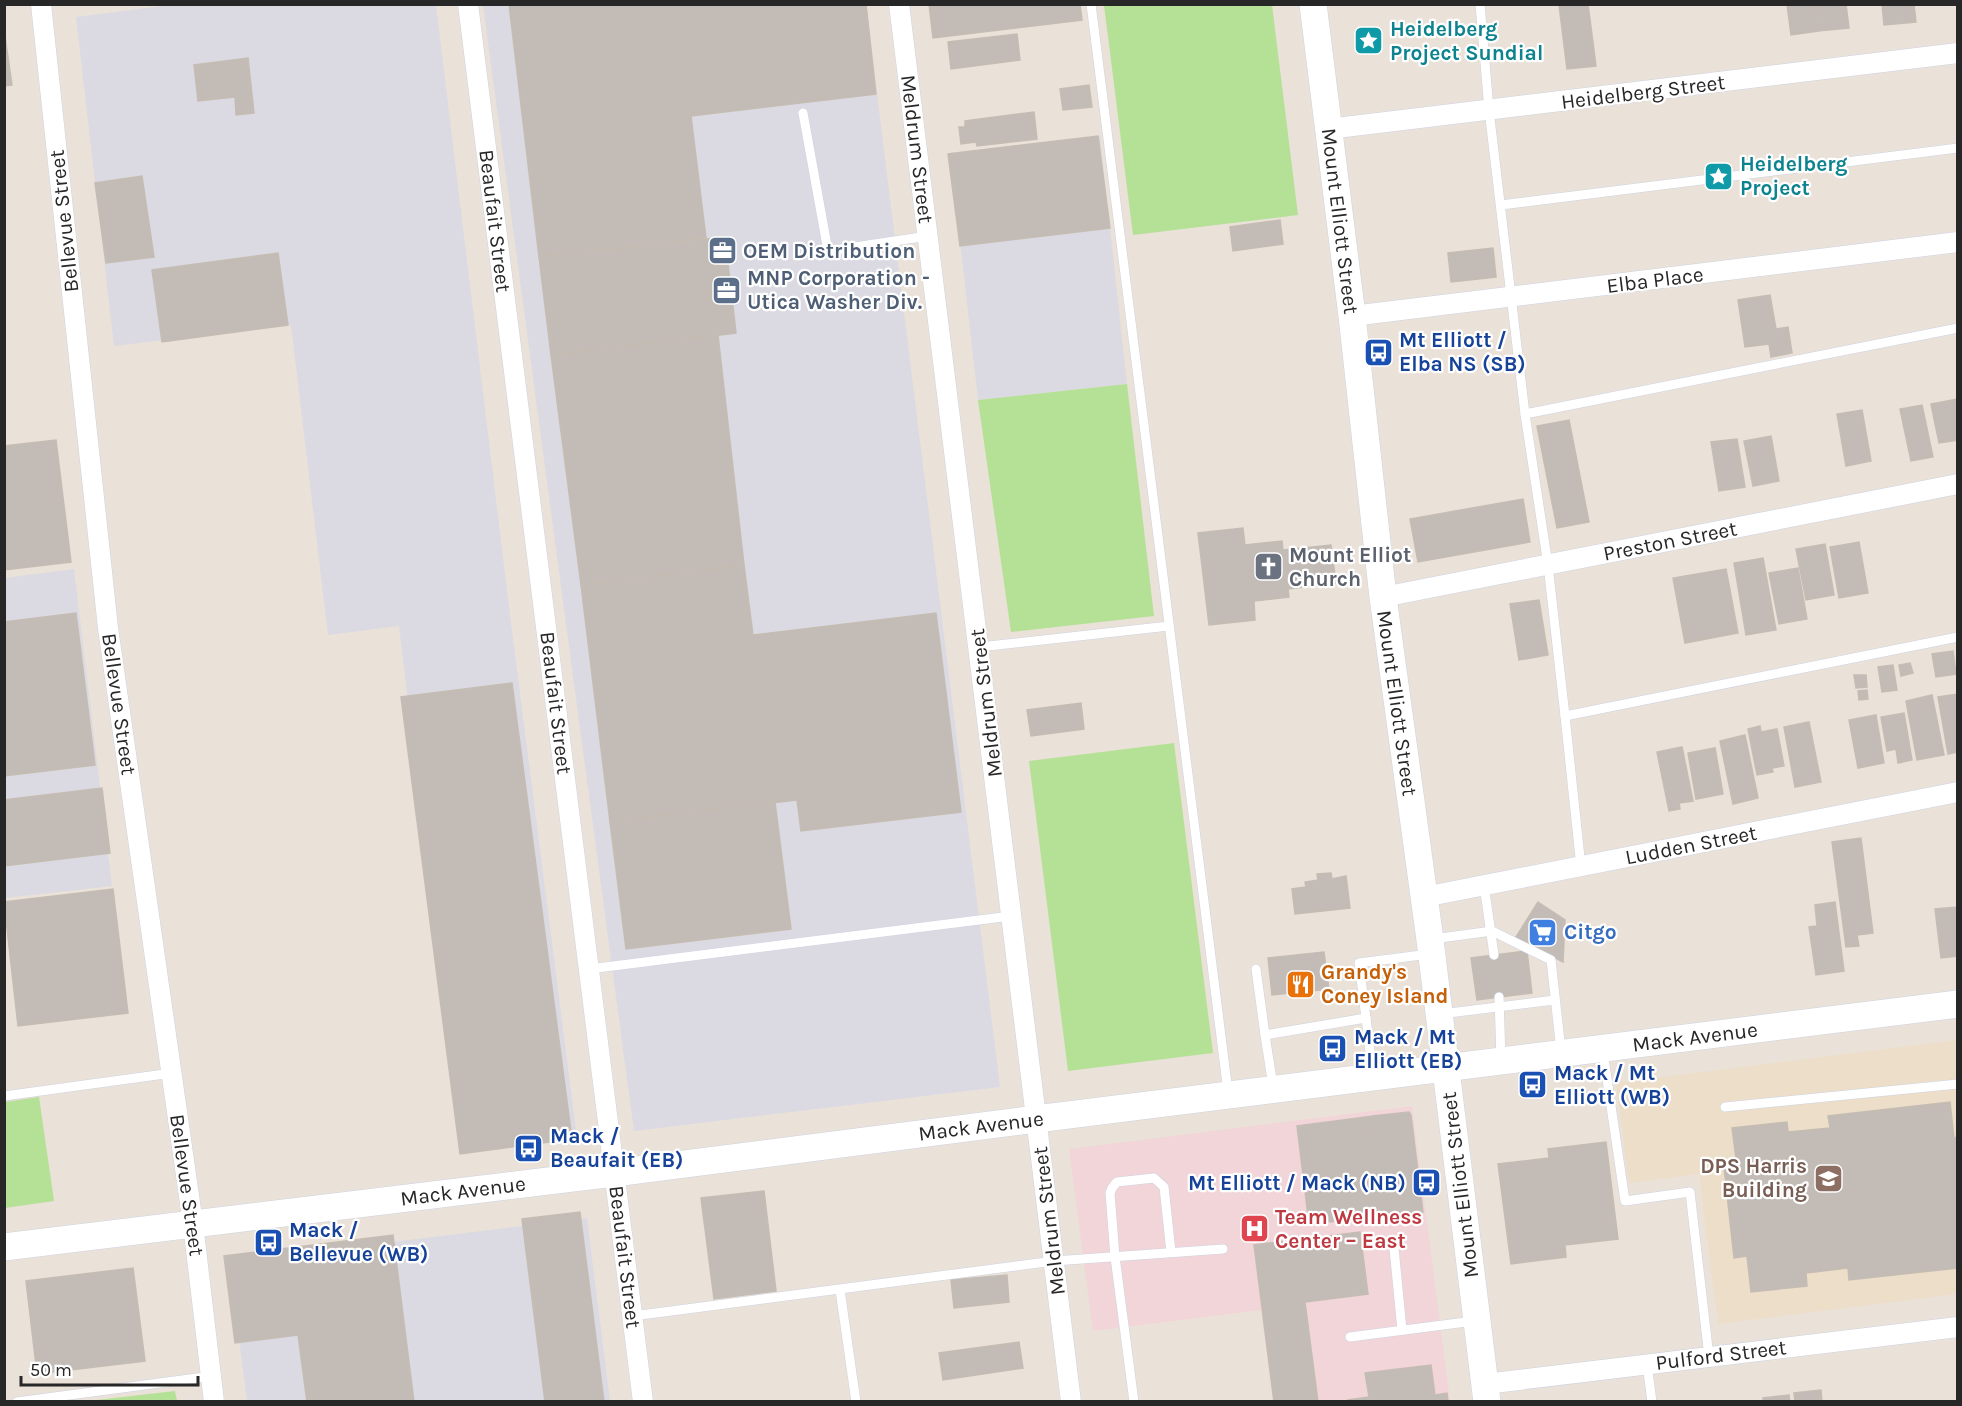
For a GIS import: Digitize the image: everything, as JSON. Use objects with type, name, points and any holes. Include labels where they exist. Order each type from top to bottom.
[{"type":"main road","name":"Mount Elliott Street","points":[[1313,4],[1352,316],[1383,597],[1431,947],[1486,1393]]},
{"type":"main road","name":"Mack Avenue","points":[[4,1247],[614,1173],[1958,1004]]},
{"type":"street","name":"Bellevue Street","points":[[41,4],[108,628],[193,1224],[214,1401]]},
{"type":"street","name":"Beaufait Street","points":[[468,4],[643,1401]]},
{"type":"street","name":"Meldrum Street","points":[[900,4],[1071,1401]]},
{"type":"street","name":"Heidelberg Street","points":[[1328,129],[1958,53]]},
{"type":"street","name":"Elba Place","points":[[1352,316],[1958,242]]},
{"type":"street","name":"Preston Street","points":[[1383,597],[1958,484]]},
{"type":"street","name":"Ludden Street","points":[[1424,897],[1958,792]]},
{"type":"street","name":"Pulford Street","points":[[1486,1393],[1647,1364],[1958,1327]]},
{"type":"lane","points":[[1091,4],[1228,1095]]},
{"type":"lane","points":[[1480,4],[1489,110],[1525,414],[1548,565],[1581,867]]},
{"type":"lane","points":[[803,113],[828,251],[928,237]]},
{"type":"lane","points":[[1501,205],[1958,148]]},
{"type":"lane","points":[[1525,414],[1958,328]]},
{"type":"lane","points":[[980,647],[1169,626]]},
{"type":"lane","points":[[1565,716],[1958,637]]},
{"type":"lane","points":[[1484,885],[1494,955]]},
{"type":"lane","points":[[589,969],[1011,916]]},
{"type":"lane","points":[[1373,1077],[1359,963],[1492,931],[1551,960],[1561,1053]]},
{"type":"lane","points":[[1256,969],[1274,1089]]},
{"type":"lane","points":[[1439,1014],[1499,1002],[1555,1000]]},
{"type":"lane","points":[[1499,1002],[1501,1062]]},
{"type":"lane","points":[[1265,1035],[1366,1018]]},
{"type":"lane","points":[[1603,1048],[1625,1201],[1690,1192],[1709,1357]]},
{"type":"lane","points":[[4,1096],[172,1073]]},
{"type":"lane","points":[[1725,1107],[1958,1084]]},
{"type":"lane","points":[[1134,1401],[1115,1257],[1110,1193],[1118,1182],[1154,1178],[1164,1187],[1171,1252]]},
{"type":"lane","points":[[1394,1248],[1402,1330]]},
{"type":"lane","points":[[633,1316],[1054,1261],[1223,1249]]},
{"type":"lane","points":[[840,1290],[856,1401]]},
{"type":"lane","points":[[1350,1336],[1477,1320]]},
{"type":"lane","points":[[1647,1364],[1652,1401]]},
{"type":"lane","points":[[17,1401],[212,1376]]},
{"type":"shaded area","points":[[177,4],[436,5],[510,615],[577,1138],[461,1150],[399,626],[328,635],[291,325],[114,346],[76,17]]},
{"type":"shaded area","points":[[483,5],[866,5],[1000,1087],[634,1131]]},
{"type":"shaded area","points":[[1100,136],[1127,384],[978,400],[950,153]]},
{"type":"shaded area","points":[[74,569],[112,886],[5,898],[4,578]]},
{"type":"shaded area","name":"DPS Harris Building","points":[[1957,1040],[1957,1294],[1718,1324],[1699,1174],[1629,1183],[1616,1083]]},
{"type":"shaded area","name":"Team Wellness Center – East","points":[[1412,1106],[1450,1401],[1273,1401],[1261,1310],[1093,1331],[1069,1149]]},
{"type":"shaded area","points":[[587,1218],[610,1401],[247,1401],[229,1262]]},
{"type":"green space","points":[[1104,5],[1272,5],[1298,215],[1133,235]]},
{"type":"green space","points":[[1127,384],[1154,616],[1011,632],[978,400]]},
{"type":"green space","points":[[1174,743],[1213,1053],[1068,1071],[1029,761]]},
{"type":"green space","points":[[39,1097],[54,1201],[5,1208],[5,1102]]},
{"type":"green space","points":[[175,1391],[177,1401],[88,1401]]},
{"type":"building","points":[[509,4],[866,4],[876,94],[691,116],[706,238],[539,257]]},
{"type":"building","points":[[929,4],[1080,4],[1082,20],[933,38]]},
{"type":"building","points":[[1588,4],[1596,66],[1567,69],[1559,5]]},
{"type":"building","points":[[1787,4],[1815,4],[1818,31],[1791,35]]},
{"type":"building","points":[[1815,4],[1846,4],[1849,28],[1818,31]]},
{"type":"building","points":[[1882,4],[1914,4],[1916,22],[1884,25]]},
{"type":"building","points":[[4,29],[12,85],[4,86]]},
{"type":"building","points":[[1017,34],[1020,60],[951,69],[948,42]]},
{"type":"building","points":[[248,58],[254,113],[236,115],[235,97],[198,101],[194,65]]},
{"type":"building","points":[[1089,85],[1092,107],[1063,110],[1060,89]]},
{"type":"building","points":[[1034,112],[1037,139],[977,146],[976,142],[961,144],[959,127],[965,127],[965,121]]},
{"type":"building","points":[[1098,136],[1110,228],[960,246],[948,154]]},
{"type":"building","points":[[142,176],[154,257],[106,263],[95,183]]},
{"type":"building","points":[[1280,220],[1283,244],[1233,251],[1230,227]]},
{"type":"building","points":[[725,237],[736,333],[551,355],[539,257]]},
{"type":"building","points":[[1493,248],[1496,277],[1451,282],[1448,253]]},
{"type":"building","points":[[278,253],[288,325],[162,342],[152,270]]},
{"type":"building","points":[[1770,295],[1776,329],[1788,327],[1792,353],[1771,357],[1769,344],[1745,347],[1738,300]]},
{"type":"building","points":[[718,335],[744,565],[581,585],[551,355]]},
{"type":"building","points":[[1958,399],[1958,440],[1939,443],[1931,404]]},
{"type":"building","points":[[1922,405],[1933,457],[1911,461],[1900,409]]},
{"type":"building","points":[[1862,410],[1871,461],[1846,466],[1837,414]]},
{"type":"building","points":[[1569,420],[1589,522],[1557,528],[1537,426]]},
{"type":"building","points":[[1771,436],[1779,481],[1753,486],[1744,441]]},
{"type":"building","points":[[1737,439],[1745,487],[1719,491],[1711,442]]},
{"type":"building","points":[[56,440],[71,562],[4,570],[4,446]]},
{"type":"building","points":[[1523,499],[1530,542],[1418,562],[1410,519]]},
{"type":"building","name":"Mount Elliot Church","points":[[1243,528],[1245,545],[1282,541],[1283,550],[1331,545],[1336,583],[1288,589],[1289,597],[1254,601],[1255,620],[1209,625],[1198,533]]},
{"type":"building","points":[[1859,542],[1868,593],[1839,598],[1830,547]]},
{"type":"building","points":[[1825,544],[1834,595],[1806,600],[1796,549]]},
{"type":"building","points":[[1763,558],[1776,630],[1746,635],[1734,563]]},
{"type":"building","points":[[744,565],[753,635],[936,613],[961,812],[801,831],[797,800],[610,822],[581,585]]},
{"type":"building","points":[[1798,568],[1807,619],[1779,624],[1769,573]]},
{"type":"building","points":[[1726,569],[1738,633],[1685,643],[1673,578]]},
{"type":"building","points":[[1539,600],[1548,655],[1519,660],[1510,604]]},
{"type":"building","points":[[76,613],[95,765],[4,776],[4,622]]},
{"type":"building","points":[[1953,651],[1956,674],[1936,677],[1932,654]]},
{"type":"building","points":[[1910,663],[1913,673],[1901,676],[1899,665]]},
{"type":"building","points":[[1893,665],[1897,690],[1882,692],[1878,667]]},
{"type":"building","points":[[1854,675],[1866,675],[1867,687],[1856,688]]},
{"type":"building","points":[[512,683],[572,1139],[460,1154],[401,697]]},
{"type":"building","points":[[1867,690],[1868,699],[1859,700],[1858,691]]},
{"type":"building","points":[[1958,694],[1958,752],[1948,754],[1938,697]]},
{"type":"building","points":[[1932,695],[1944,755],[1917,760],[1906,701]]},
{"type":"building","points":[[1081,703],[1084,729],[1031,736],[1027,710]]},
{"type":"building","points":[[1904,713],[1912,760],[1898,763],[1896,749],[1887,751],[1881,717]]},
{"type":"building","points":[[1876,715],[1884,763],[1858,768],[1849,720]]},
{"type":"building","points":[[1809,722],[1821,782],[1795,787],[1784,727]]},
{"type":"building","points":[[1760,726],[1761,732],[1777,729],[1784,766],[1772,768],[1773,772],[1757,775],[1748,729]]},
{"type":"building","points":[[1745,735],[1758,798],[1733,804],[1720,741]]},
{"type":"building","points":[[1682,747],[1693,801],[1679,803],[1680,809],[1669,811],[1657,752]]},
{"type":"building","points":[[1715,748],[1723,794],[1696,799],[1688,753]]},
{"type":"building","points":[[102,788],[110,853],[4,866],[4,800]]},
{"type":"building","points":[[775,802],[791,929],[626,949],[610,822]]},
{"type":"building","points":[[1861,838],[1873,933],[1857,935],[1859,946],[1846,947],[1832,842]]},
{"type":"building","points":[[1331,873],[1332,879],[1346,876],[1350,908],[1295,914],[1292,889],[1306,887],[1305,882],[1318,880],[1317,874]]},
{"type":"building","points":[[113,889],[128,1013],[18,1026],[4,902]]},
{"type":"building","points":[[1538,902],[1565,920],[1563,962],[1516,937]]},
{"type":"building","points":[[1835,902],[1844,971],[1816,975],[1809,927],[1817,926],[1815,905]]},
{"type":"building","points":[[1958,907],[1958,956],[1941,958],[1935,909]]},
{"type":"building","points":[[1527,951],[1532,993],[1477,1000],[1471,958]]},
{"type":"building","points":[[1324,952],[1329,989],[1272,995],[1268,958]]},
{"type":"building","points":[[1950,1102],[1954,1138],[1958,1137],[1958,1268],[1849,1280],[1848,1268],[1806,1273],[1807,1286],[1751,1292],[1747,1256],[1734,1258],[1724,1167],[1737,1166],[1732,1128],[1787,1122],[1788,1132],[1830,1128],[1828,1116]]},
{"type":"building","points":[[1409,1112],[1423,1212],[1385,1216],[1373,1116]]},
{"type":"building","points":[[1373,1116],[1385,1216],[1309,1224],[1297,1126]]},
{"type":"building","points":[[1606,1142],[1618,1239],[1565,1245],[1566,1257],[1511,1264],[1498,1164],[1549,1158],[1548,1149]]},
{"type":"building","points":[[764,1191],[776,1291],[714,1299],[701,1198]]},
{"type":"building","points":[[580,1212],[604,1402],[545,1402],[522,1219]]},
{"type":"building","points":[[1360,1232],[1368,1294],[1305,1302],[1318,1402],[1274,1402],[1254,1245]]},
{"type":"building","points":[[393,1235],[414,1402],[307,1402],[298,1335],[235,1343],[224,1256]]},
{"type":"building","points":[[133,1268],[145,1361],[37,1374],[26,1281]]},
{"type":"building","points":[[1007,1275],[1009,1302],[954,1308],[951,1280]]},
{"type":"building","points":[[1019,1342],[1023,1368],[943,1380],[939,1353]]},
{"type":"building","points":[[1431,1365],[1435,1395],[1447,1393],[1448,1402],[1348,1402],[1348,1400],[1369,1397],[1365,1373]]},
{"type":"building","points":[[1821,1390],[1822,1402],[1795,1402],[1794,1393]]},
{"type":"building","points":[[1789,1395],[1790,1402],[1763,1402],[1763,1398]]},
{"type":"place","name":"Heidelberg Project Sundial","points":[[1369,41]]},
{"type":"place","name":"Heidelberg Project","points":[[1719,176]]},
{"type":"place","name":"OEM Distribution","points":[[722,251]]},
{"type":"place","name":"MNP Corporation - Utica Washer Div.","points":[[726,290]]},
{"type":"place","name":"Mt Elliott / Elba NS (SB)","points":[[1378,352]]},
{"type":"place","name":"Mount Elliot Church","points":[[1268,567]]},
{"type":"place","name":"Citgo","points":[[1543,932]]},
{"type":"place","name":"Grandy's Coney Island","points":[[1300,984]]},
{"type":"place","name":"Mack / Mt Elliott (EB)","points":[[1333,1049]]},
{"type":"place","name":"Mack / Mt Elliott (WB)","points":[[1533,1085]]},
{"type":"place","name":"Mack / Beaufait (EB)","points":[[529,1148]]},
{"type":"place","name":"DPS Harris Building","points":[[1828,1178]]},
{"type":"place","name":"Mt Elliott / Mack (NB)","points":[[1427,1183]]},
{"type":"place","name":"Team Wellness Center – East","points":[[1254,1229]]},
{"type":"place","name":"Mack / Bellevue (WB)","points":[[268,1242]]}]
